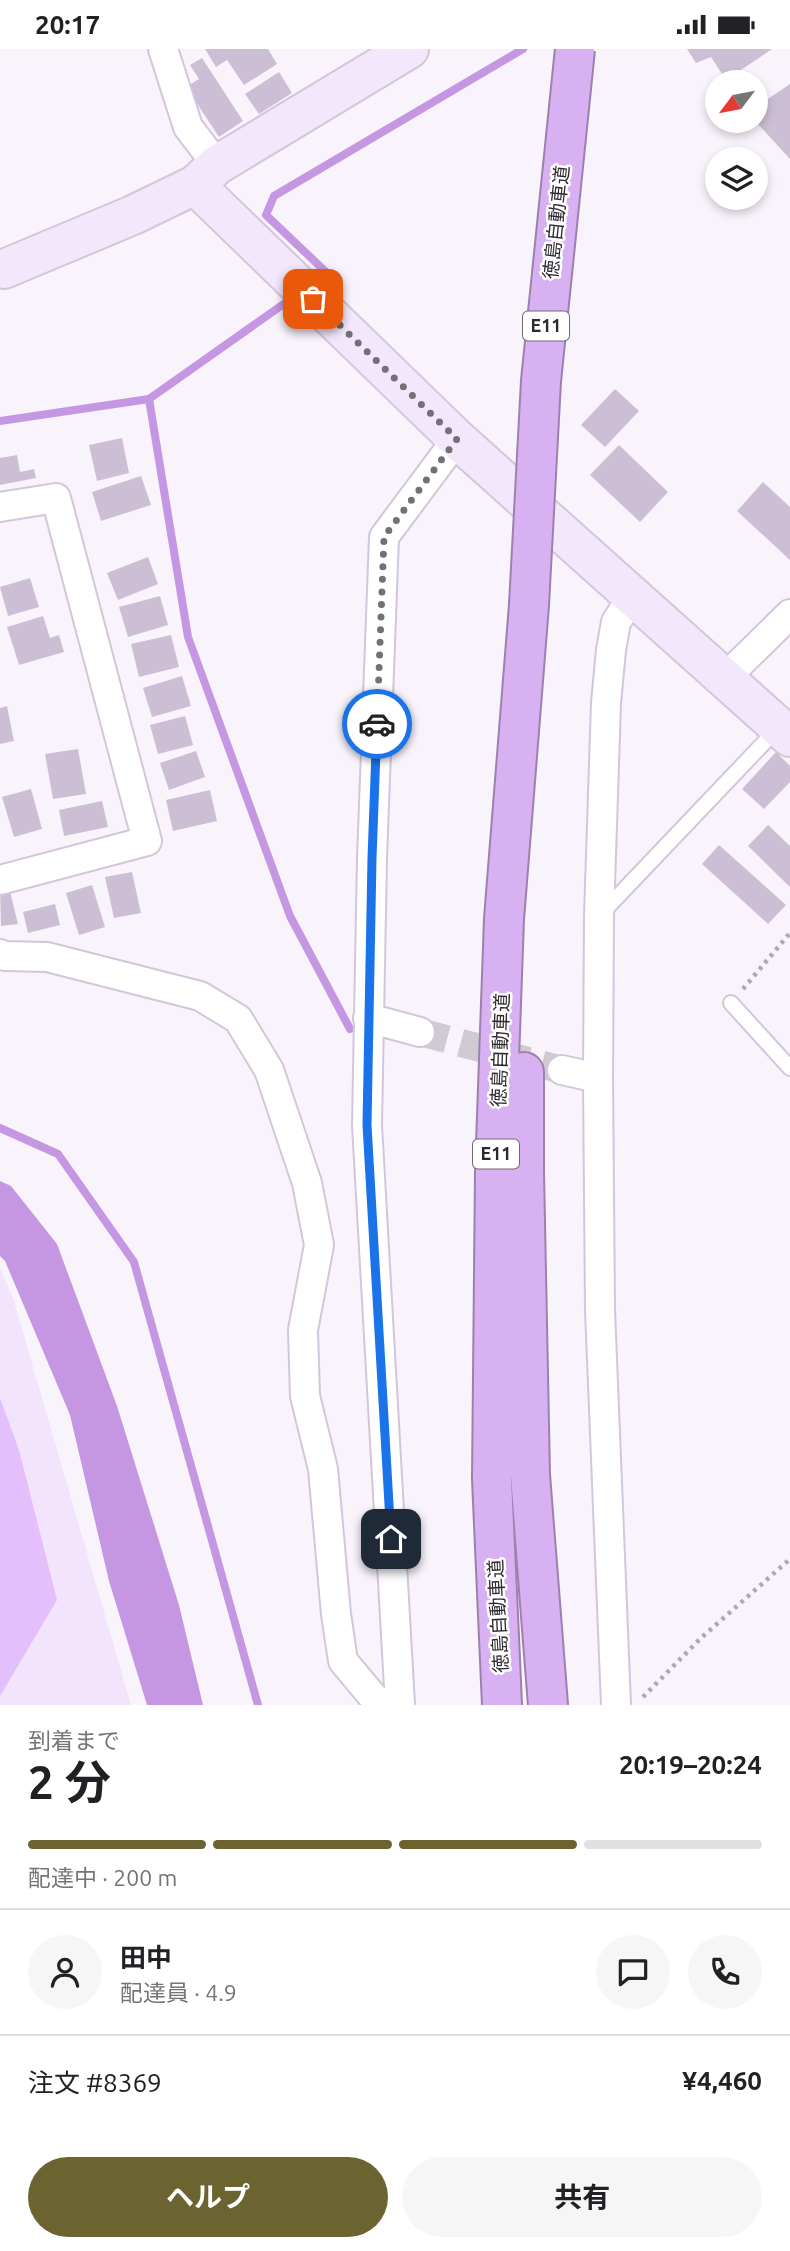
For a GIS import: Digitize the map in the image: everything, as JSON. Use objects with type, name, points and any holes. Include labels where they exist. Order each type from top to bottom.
[{"type":"highway","name":"徳島自動車道","points":[[502,1705],[492,1479],[495,1172],[504,919],[529,605],[541,381],[575,49]]},
{"type":"highway","name":"徳島自動車道","points":[[529,605],[524,1172],[530,1475],[548,1705]]},
{"type":"street","points":[[163,49],[206,175],[302,289],[457,439],[784,732]]},
{"type":"street","points":[[1,270],[134,215],[206,175],[409,49]]},
{"type":"street","points":[[400,1705],[367,1125],[372,858],[384,537],[457,439]]},
{"type":"street","points":[[0,507],[56,498],[147,841],[0,880]]},
{"type":"street","points":[[615,1705],[600,1310],[599,916],[606,703],[611,650],[616,622],[633,596]]},
{"type":"street","points":[[725,678],[790,614]]},
{"type":"street","points":[[0,954],[47,957],[200,996],[238,1019],[269,1070],[307,1183],[319,1245],[303,1330],[305,1396],[323,1469],[335,1614],[343,1661],[374,1698],[385,1705]]},
{"type":"street","points":[[368,1019],[420,1032]]},
{"type":"street","points":[[562,1070],[598,1078]]},
{"type":"lane","points":[[599,916],[784,732]]},
{"type":"lane","points":[[731,1003],[790,1068]]},
{"type":"path","points":[[731,1003],[790,933]]},
{"type":"path","points":[[635,1705],[701,1638],[790,1559]]},
{"type":"shaded area","points":[[0,1181],[11,1186],[57,1244],[117,1406],[179,1605],[203,1705],[147,1705],[109,1581],[70,1415],[5,1261],[0,1256]]},
{"type":"shaded area","points":[[0,1268],[13,1298],[131,1705],[0,1705]]},
{"type":"shaded area","points":[[0,1398],[19,1450],[57,1600],[0,1696]]},
{"type":"building","points":[[205,49],[268,49],[277,64],[244,85],[227,60],[216,67]]},
{"type":"building","points":[[687,49],[772,49],[741,70],[719,70],[711,57],[696,63]]},
{"type":"building","points":[[202,58],[243,121],[219,137],[186,87],[199,79],[190,65]]},
{"type":"building","points":[[279,72],[292,93],[259,114],[245,94]]},
{"type":"building","points":[[790,84],[790,159],[766,133],[768,99]]},
{"type":"building","points":[[615,389],[639,411],[605,447],[581,425]]},
{"type":"building","points":[[122,438],[129,473],[97,481],[89,445]]},
{"type":"building","points":[[619,445],[668,492],[640,522],[590,475]]},
{"type":"building","points":[[17,455],[20,472],[34,469],[36,478],[0,485],[0,458]]},
{"type":"building","points":[[141,476],[151,505],[101,521],[92,492]]},
{"type":"building","points":[[763,482],[790,507],[790,560],[737,511]]},
{"type":"building","points":[[148,557],[158,584],[118,600],[107,573]]},
{"type":"building","points":[[30,578],[39,607],[8,616],[0,587]]},
{"type":"building","points":[[160,596],[168,625],[128,637],[119,607]]},
{"type":"building","points":[[43,616],[50,638],[59,635],[64,652],[19,665],[7,627]]},
{"type":"building","points":[[171,635],[179,667],[139,677],[131,644]]},
{"type":"building","points":[[182,676],[191,706],[152,717],[143,688]]},
{"type":"building","points":[[7,706],[14,741],[0,744],[0,708]]},
{"type":"building","points":[[185,716],[193,745],[158,754],[150,725]]},
{"type":"building","points":[[78,749],[86,794],[53,799],[45,754]]},
{"type":"building","points":[[196,751],[205,777],[169,790],[160,763]]},
{"type":"building","points":[[776,752],[790,766],[790,782],[764,809],[742,789]]},
{"type":"building","points":[[31,789],[42,829],[14,837],[2,797]]},
{"type":"building","points":[[210,790],[217,821],[173,831],[166,800]]},
{"type":"building","points":[[102,801],[108,827],[64,836],[59,810]]},
{"type":"building","points":[[768,825],[790,846],[790,887],[748,846]]},
{"type":"building","points":[[719,845],[786,905],[768,924],[702,864]]},
{"type":"building","points":[[132,872],[141,913],[114,918],[105,877]]},
{"type":"building","points":[[8,883],[18,924],[1,926],[0,887]]},
{"type":"building","points":[[92,885],[105,927],[79,935],[66,893]]},
{"type":"building","points":[[55,904],[60,925],[28,933],[23,912]]},
{"type":"waterway","points":[[311,285],[327,273],[266,215],[274,196],[523,49]]},
{"type":"waterway","points":[[0,421],[149,399],[295,296]]},
{"type":"waterway","points":[[149,399],[188,637],[290,916],[350,1029]]},
{"type":"waterway","points":[[0,1128],[58,1154],[134,1262],[258,1705]]},
{"type":"tunnel","points":[[420,1032],[562,1070]]},
{"type":"way so far","points":[[313,299],[457,439],[384,537],[377,724]]},
{"type":"route","points":[[377,724],[367,1125],[391,1539]]}]
